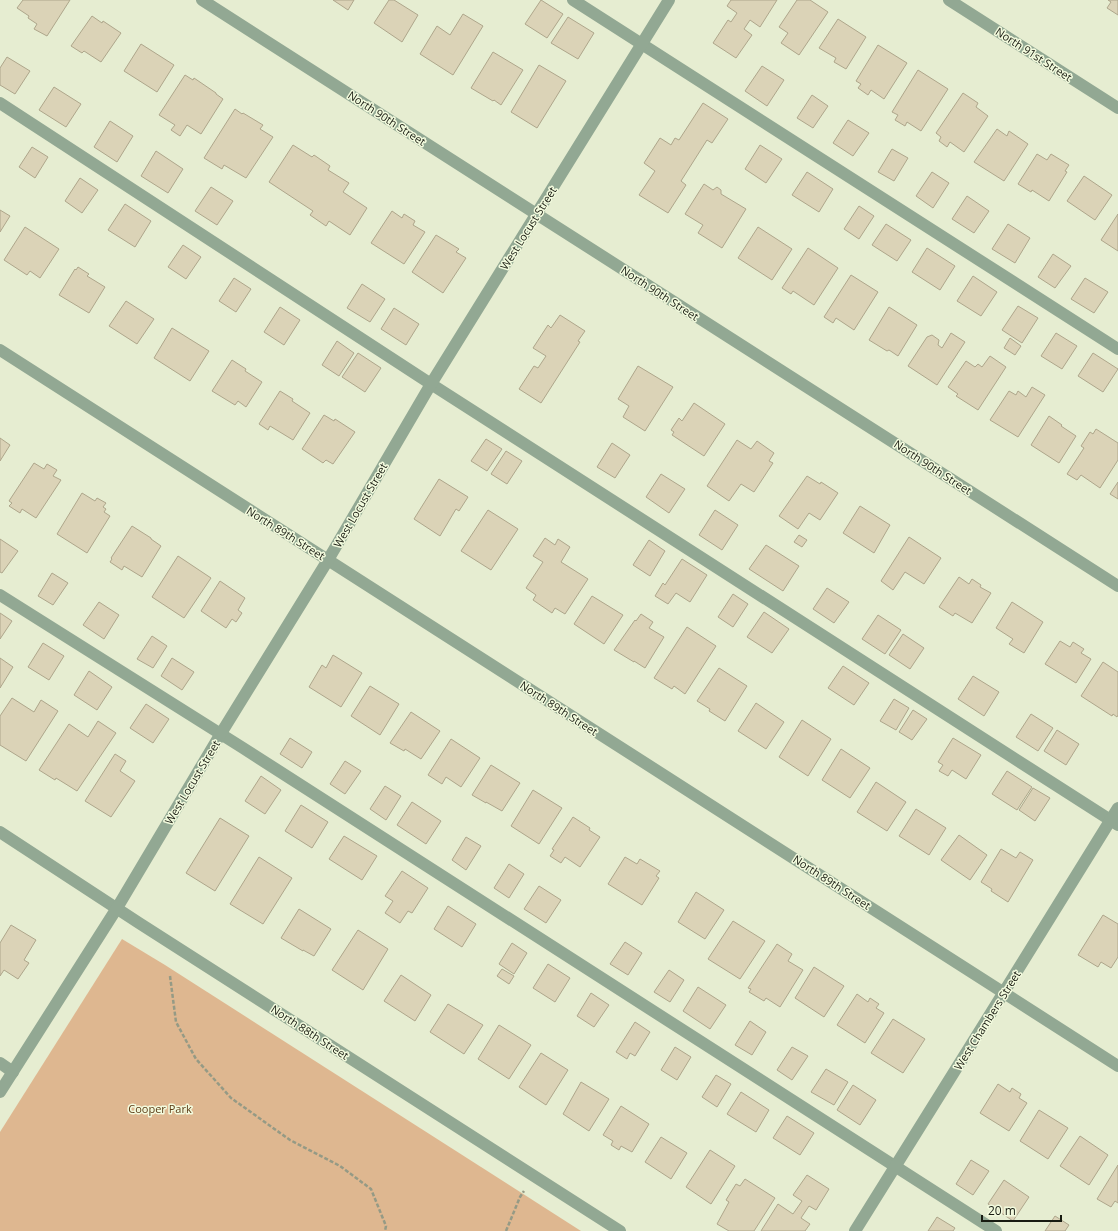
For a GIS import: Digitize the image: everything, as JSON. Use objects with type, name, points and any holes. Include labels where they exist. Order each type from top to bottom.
[{"type":"street","name":"North 90th Street","points":[[202,0],[1118,586]]},
{"type":"street","points":[[573,0],[1118,349]]},
{"type":"street","name":"West Locust Street","points":[[0,1092],[117,908],[220,735],[328,560],[431,384],[669,0]]},
{"type":"street","name":"North 91st Street","points":[[949,0],[1118,108]]},
{"type":"street","points":[[0,103],[431,384],[1114,823]]},
{"type":"street","name":"North 89th Street","points":[[0,350],[1118,1066]]},
{"type":"street","points":[[0,594],[996,1231]]},
{"type":"street","name":"West Chambers Street","points":[[855,1231],[1004,992],[1114,823],[1118,808]]},
{"type":"street","name":"North 88th Street","points":[[0,832],[620,1231]]},
{"type":"street","points":[[0,1063],[13,1072]]},
{"type":"path","points":[[170,976],[176,1022],[196,1059],[231,1098],[290,1140],[340,1166],[371,1189],[386,1226],[385,1231]]},
{"type":"path","points":[[506,1231],[520,1197],[534,1176]]},
{"type":"green space","name":"Cooper Park","points":[[122,939],[581,1231],[0,1231],[0,1132]]},
{"type":"building","points":[[23,0],[70,0],[47,36],[34,29],[37,24],[28,18],[29,16],[17,8]]},
{"type":"building","points":[[333,0],[354,0],[348,10]]},
{"type":"building","points":[[389,0],[394,0],[418,15],[402,42],[374,23]]},
{"type":"building","points":[[541,0],[563,14],[547,38],[525,24]]},
{"type":"building","points":[[731,0],[777,0],[760,27],[750,20],[744,29],[752,35],[736,58],[713,43],[728,20],[731,22],[737,13],[727,6]]},
{"type":"building","points":[[797,0],[810,0],[828,12],[799,55],[781,43],[788,33],[779,27]]},
{"type":"building","points":[[1108,0],[1118,0],[1118,15],[1107,8],[1111,2]]},
{"type":"building","points":[[463,14],[483,26],[453,75],[420,54],[437,26],[450,35]]},
{"type":"building","points":[[92,16],[102,23],[103,21],[121,33],[101,62],[84,51],[82,53],[71,46]]},
{"type":"building","points":[[568,17],[594,33],[578,59],[551,43]]},
{"type":"building","points":[[838,19],[866,37],[846,69],[834,62],[836,58],[819,48]]},
{"type":"building","points":[[141,44],[174,65],[157,92],[124,71]]},
{"type":"building","points":[[878,45],[907,63],[884,99],[871,90],[868,95],[858,88],[861,84],[856,81]]},
{"type":"building","points":[[493,52],[523,70],[501,105],[471,88]]},
{"type":"building","points":[[7,57],[30,71],[15,94],[0,85],[0,68]]},
{"type":"building","points":[[539,65],[566,81],[537,128],[511,112]]},
{"type":"building","points":[[762,66],[784,80],[767,106],[745,91]]},
{"type":"building","points":[[918,70],[948,89],[921,131],[907,122],[905,126],[895,120],[898,115],[892,112]]},
{"type":"building","points":[[185,75],[193,80],[194,78],[223,99],[201,134],[187,125],[180,136],[171,130],[175,125],[159,115]]},
{"type":"building","points":[[54,87],[81,104],[66,127],[39,110]]},
{"type":"building","points":[[963,93],[978,103],[976,107],[988,116],[964,152],[950,142],[947,147],[939,141],[941,137],[936,133]]},
{"type":"building","points":[[812,95],[828,106],[813,128],[797,118]]},
{"type":"building","points":[[703,103],[728,119],[712,143],[707,140],[681,181],[686,185],[668,213],[639,195],[655,171],[644,163],[660,138],[671,145],[675,138],[679,140]]},
{"type":"building","points":[[235,109],[263,125],[260,129],[273,137],[246,178],[224,165],[222,169],[204,158]]},
{"type":"building","points":[[848,120],[869,133],[853,156],[833,143]]},
{"type":"building","points":[[110,121],[133,136],[117,162],[94,147]]},
{"type":"building","points":[[997,129],[1007,136],[1009,131],[1028,144],[1004,181],[974,162]]},
{"type":"building","points":[[293,145],[312,157],[314,155],[330,166],[328,170],[349,183],[343,192],[367,208],[350,235],[329,221],[326,226],[310,215],[313,211],[269,182]]},
{"type":"building","points":[[760,145],[782,159],[766,183],[745,169]]},
{"type":"building","points":[[32,147],[48,157],[35,178],[19,167]]},
{"type":"building","points":[[892,149],[908,158],[894,181],[878,172]]},
{"type":"building","points":[[156,151],[183,169],[168,193],[141,176]]},
{"type":"building","points":[[1037,154],[1047,160],[1051,154],[1069,165],[1065,171],[1067,172],[1049,201],[1032,190],[1031,192],[1018,184]]},
{"type":"building","points":[[807,172],[833,189],[819,212],[792,195]]},
{"type":"building","points":[[932,172],[949,183],[933,208],[916,196]]},
{"type":"building","points":[[1084,176],[1112,195],[1095,220],[1067,201]]},
{"type":"building","points":[[80,178],[98,190],[82,213],[65,201]]},
{"type":"building","points":[[704,184],[713,190],[717,187],[721,190],[721,194],[746,209],[722,248],[698,233],[703,225],[685,214]]},
{"type":"building","points":[[211,187],[233,201],[217,225],[195,211]]},
{"type":"building","points":[[967,196],[989,211],[974,233],[952,219]]},
{"type":"building","points":[[125,204],[151,221],[135,247],[108,230]]},
{"type":"building","points":[[859,206],[874,216],[859,239],[844,229]]},
{"type":"building","points":[[0,210],[10,216],[0,232]]},
{"type":"building","points":[[392,211],[402,218],[404,214],[415,221],[413,225],[425,232],[404,264],[371,243]]},
{"type":"building","points":[[1118,214],[1118,251],[1101,240]]},
{"type":"building","points":[[886,224],[911,240],[897,261],[872,245]]},
{"type":"building","points":[[1008,224],[1030,238],[1015,263],[992,249]]},
{"type":"building","points":[[25,227],[59,249],[40,278],[30,271],[27,275],[4,260]]},
{"type":"building","points":[[758,227],[792,249],[772,280],[738,258]]},
{"type":"building","points":[[436,235],[459,249],[456,252],[466,258],[443,293],[412,272]]},
{"type":"building","points":[[183,245],[201,257],[186,279],[168,267]]},
{"type":"building","points":[[808,248],[838,268],[814,305],[793,291],[791,294],[782,288]]},
{"type":"building","points":[[927,248],[955,266],[940,290],[912,272]]},
{"type":"building","points":[[1053,254],[1071,266],[1055,288],[1038,277]]},
{"type":"building","points":[[78,267],[89,274],[87,276],[105,287],[89,313],[59,295],[75,269],[76,270]]},
{"type":"building","points":[[851,275],[878,292],[854,330],[836,318],[833,323],[824,317]]},
{"type":"building","points":[[973,276],[997,292],[981,316],[957,301]]},
{"type":"building","points":[[234,278],[251,289],[236,312],[219,301]]},
{"type":"building","points":[[1085,278],[1108,292],[1094,313],[1071,299]]},
{"type":"building","points":[[362,284],[385,299],[370,322],[347,308]]},
{"type":"building","points":[[126,301],[154,319],[137,344],[109,326]]},
{"type":"building","points":[[1018,306],[1038,318],[1022,343],[1002,330]]},
{"type":"building","points":[[280,307],[300,320],[284,345],[264,332]]},
{"type":"building","points":[[889,307],[917,325],[898,356],[869,340]]},
{"type":"building","points":[[394,308],[419,324],[406,345],[381,329]]},
{"type":"building","points":[[560,315],[585,331],[578,341],[580,342],[541,403],[519,389],[534,366],[538,368],[546,356],[533,348],[548,325],[551,328]]},
{"type":"building","points":[[172,328],[209,351],[190,381],[154,358]]},
{"type":"building","points":[[951,333],[965,342],[937,385],[908,366],[927,337],[932,335],[939,340],[938,345],[942,348]]},
{"type":"building","points":[[1056,333],[1077,346],[1062,369],[1041,356]]},
{"type":"building","points":[[1010,338],[1021,346],[1015,355],[1004,348]]},
{"type":"building","points":[[337,341],[354,353],[339,376],[322,365]]},
{"type":"building","points":[[358,353],[381,368],[365,392],[342,377]]},
{"type":"building","points":[[1093,353],[1118,369],[1103,392],[1078,376]]},
{"type":"building","points":[[990,356],[1006,367],[978,410],[956,396],[958,394],[948,387],[966,361],[975,367],[978,364],[982,367]]},
{"type":"building","points":[[232,360],[262,382],[246,407],[238,401],[235,405],[212,391]]},
{"type":"building","points":[[638,366],[673,387],[645,431],[623,417],[629,406],[618,399]]},
{"type":"building","points":[[1032,387],[1045,395],[1018,437],[990,420],[1009,391],[1016,395],[1018,391],[1026,397]]},
{"type":"building","points":[[280,391],[293,399],[292,401],[310,413],[293,440],[270,426],[268,430],[259,424]]},
{"type":"building","points":[[694,403],[725,424],[704,456],[672,435],[674,432],[671,430],[679,418],[682,421]]},
{"type":"building","points":[[324,415],[334,421],[335,419],[355,432],[333,464],[326,460],[323,463],[302,449]]},
{"type":"building","points":[[1049,416],[1076,436],[1059,463],[1031,445]]},
{"type":"building","points":[[1096,429],[1118,443],[1118,460],[1100,488],[1081,475],[1077,480],[1067,474],[1084,448],[1081,446],[1090,432],[1093,434]]},
{"type":"building","points":[[0,438],[10,445],[0,461]]},
{"type":"building","points":[[486,439],[502,449],[487,471],[471,461]]},
{"type":"building","points":[[737,440],[751,449],[757,441],[774,453],[769,461],[773,463],[754,492],[741,484],[729,501],[707,486]]},
{"type":"building","points":[[612,443],[630,455],[615,478],[597,467]]},
{"type":"building","points":[[506,451],[522,461],[507,484],[491,474]]},
{"type":"building","points":[[34,463],[44,469],[47,464],[57,470],[53,476],[61,480],[36,518],[22,509],[20,513],[9,506],[12,503],[9,501]]},
{"type":"building","points":[[661,474],[685,489],[669,513],[646,497]]},
{"type":"building","points":[[807,476],[820,484],[821,482],[838,493],[820,520],[809,513],[798,529],[779,516]]},
{"type":"building","points":[[439,479],[468,497],[459,511],[456,509],[440,536],[414,519]]},
{"type":"building","points":[[1118,482],[1118,499],[1110,494]]},
{"type":"building","points":[[82,493],[95,501],[97,498],[106,503],[103,507],[106,509],[104,512],[110,516],[87,553],[57,534]]},
{"type":"building","points":[[860,506],[890,525],[874,553],[843,533]]},
{"type":"building","points":[[488,510],[518,529],[491,570],[461,551]]},
{"type":"building","points":[[715,510],[738,525],[722,550],[699,535]]},
{"type":"building","points":[[132,526],[161,546],[142,577],[124,566],[122,570],[110,562],[112,559],[111,558]]},
{"type":"building","points":[[799,535],[807,540],[802,547],[794,542]]},
{"type":"building","points":[[909,537],[941,558],[924,584],[905,572],[893,590],[881,581]]},
{"type":"building","points":[[545,538],[555,545],[558,539],[570,547],[561,562],[588,579],[565,614],[555,608],[552,613],[533,600],[536,595],[526,588],[543,562],[533,556]]},
{"type":"building","points":[[0,539],[18,551],[2,573],[0,572]]},
{"type":"building","points":[[649,540],[665,551],[650,576],[633,565]]},
{"type":"building","points":[[766,545],[799,566],[783,591],[749,569]]},
{"type":"building","points":[[178,556],[211,578],[184,618],[152,597]]},
{"type":"building","points":[[682,559],[707,575],[690,602],[676,593],[668,604],[655,596],[663,583],[665,585]]},
{"type":"building","points":[[52,573],[68,583],[53,605],[38,596]]},
{"type":"building","points":[[959,577],[969,584],[972,579],[981,585],[980,587],[991,593],[972,623],[955,613],[953,616],[939,607]]},
{"type":"building","points":[[220,581],[245,598],[238,610],[242,613],[236,622],[232,619],[226,628],[201,611]]},
{"type":"building","points":[[827,588],[849,602],[834,623],[813,609]]},
{"type":"building","points":[[733,594],[748,604],[733,627],[718,617]]},
{"type":"building","points":[[592,596],[623,615],[604,644],[574,624]]},
{"type":"building","points":[[99,602],[119,615],[104,639],[83,625]]},
{"type":"building","points":[[1012,602],[1043,622],[1024,653],[1009,644],[1013,639],[996,628]]},
{"type":"building","points":[[764,612],[789,629],[772,653],[747,637]]},
{"type":"building","points":[[0,613],[12,621],[0,639]]},
{"type":"building","points":[[641,614],[653,622],[649,628],[664,637],[645,668],[614,650],[635,620],[636,621]]},
{"type":"building","points":[[878,615],[901,630],[885,654],[862,639]]},
{"type":"building","points":[[687,627],[716,646],[685,694],[674,686],[672,689],[654,678]]},
{"type":"building","points":[[903,634],[924,648],[910,669],[889,655]]},
{"type":"building","points":[[152,636],[167,646],[153,668],[137,659]]},
{"type":"building","points":[[1060,641],[1070,647],[1073,642],[1084,649],[1081,653],[1091,659],[1076,683],[1045,664]]},
{"type":"building","points":[[43,643],[64,656],[49,680],[28,667]]},
{"type":"building","points":[[333,655],[362,673],[341,707],[309,687],[322,665],[326,668]]},
{"type":"building","points":[[0,658],[13,667],[0,688]]},
{"type":"building","points":[[172,658],[194,672],[182,690],[161,676]]},
{"type":"building","points":[[1103,662],[1118,672],[1117,717],[1113,714],[1112,716],[1081,696]]},
{"type":"building","points":[[843,666],[869,683],[854,705],[828,688]]},
{"type":"building","points":[[719,668],[747,686],[725,721],[697,701]]},
{"type":"building","points":[[89,671],[112,687],[97,710],[74,695]]},
{"type":"building","points":[[973,676],[999,692],[984,716],[958,699]]},
{"type":"building","points":[[370,686],[399,704],[380,735],[351,716]]},
{"type":"building","points":[[12,698],[34,712],[41,700],[58,711],[26,761],[0,745],[0,716]]},
{"type":"building","points":[[894,699],[909,708],[896,730],[880,721]]},
{"type":"building","points":[[756,703],[784,722],[766,749],[738,731]]},
{"type":"building","points":[[146,704],[169,719],[153,743],[130,728]]},
{"type":"building","points":[[913,710],[927,719],[912,740],[899,732]]},
{"type":"building","points":[[411,712],[440,731],[421,759],[405,749],[404,751],[390,743]]},
{"type":"building","points":[[1031,714],[1053,728],[1038,751],[1016,737]]},
{"type":"building","points":[[802,720],[831,739],[808,776],[779,757]]},
{"type":"building","points":[[98,721],[116,733],[77,791],[56,778],[55,780],[39,770],[69,724],[88,737]]},
{"type":"building","points":[[1057,730],[1079,744],[1066,765],[1044,751]]},
{"type":"building","points":[[290,738],[312,752],[302,768],[280,754]]},
{"type":"building","points":[[953,738],[981,755],[966,779],[952,770],[948,776],[939,771],[943,765],[938,762]]},
{"type":"building","points":[[451,739],[480,758],[461,787],[446,777],[442,784],[428,775]]},
{"type":"building","points":[[841,749],[870,768],[850,798],[822,780]]},
{"type":"building","points":[[115,754],[126,761],[120,771],[135,781],[111,817],[85,801]]},
{"type":"building","points":[[345,761],[361,771],[345,794],[330,784]]},
{"type":"building","points":[[491,765],[520,783],[502,811],[472,795]]},
{"type":"building","points":[[1007,771],[1032,787],[1017,810],[992,794]]},
{"type":"building","points":[[261,776],[281,790],[265,814],[245,801]]},
{"type":"building","points":[[876,782],[906,802],[887,831],[857,812]]},
{"type":"building","points":[[385,786],[401,796],[386,820],[370,809]]},
{"type":"building","points":[[1033,788],[1050,798],[1035,821],[1019,810]]},
{"type":"building","points":[[533,790],[562,808],[539,844],[511,826]]},
{"type":"building","points":[[412,802],[441,821],[426,844],[397,825]]},
{"type":"building","points":[[301,805],[328,822],[312,848],[285,831]]},
{"type":"building","points":[[916,809],[946,828],[929,855],[899,836]]},
{"type":"building","points":[[573,817],[590,828],[589,830],[600,837],[580,867],[565,857],[561,863],[550,856],[554,850],[552,849]]},
{"type":"building","points":[[220,818],[249,836],[215,891],[186,873]]},
{"type":"building","points":[[959,835],[987,855],[970,880],[941,860]]},
{"type":"building","points":[[344,836],[377,856],[362,880],[329,859]]},
{"type":"building","points":[[466,837],[481,846],[466,870],[452,860]]},
{"type":"building","points":[[1001,849],[1016,858],[1020,852],[1033,860],[1008,902],[991,891],[992,889],[981,882]]},
{"type":"building","points":[[259,857],[292,878],[263,924],[230,904]]},
{"type":"building","points":[[625,857],[637,864],[640,859],[660,871],[656,876],[659,878],[642,905],[608,884]]},
{"type":"building","points":[[509,864],[524,874],[509,898],[494,888]]},
{"type":"building","points":[[402,871],[428,888],[412,913],[408,911],[400,923],[385,913],[393,901],[385,896]]},
{"type":"building","points":[[539,886],[561,900],[546,923],[524,909]]},
{"type":"building","points":[[696,892],[724,910],[705,939],[678,922]]},
{"type":"building","points":[[448,906],[476,924],[462,947],[434,929]]},
{"type":"building","points":[[299,909],[331,929],[314,956],[281,938]]},
{"type":"building","points":[[1103,915],[1118,924],[1118,957],[1111,968],[1101,962],[1098,967],[1078,955]]},
{"type":"building","points":[[733,921],[765,941],[740,979],[708,959]]},
{"type":"building","points":[[11,925],[36,940],[24,960],[29,963],[18,979],[4,970],[0,976],[0,943]]},
{"type":"building","points":[[358,930],[388,949],[363,990],[332,970]]},
{"type":"building","points":[[625,942],[642,953],[628,975],[610,964]]},
{"type":"building","points":[[512,943],[527,953],[514,974],[499,964]]},
{"type":"building","points":[[777,944],[792,954],[788,961],[803,970],[780,1007],[766,998],[764,1001],[749,992],[751,989],[748,988]]},
{"type":"building","points":[[548,964],[570,978],[555,1002],[533,988]]},
{"type":"building","points":[[814,967],[844,986],[824,1017],[795,998]]},
{"type":"building","points":[[502,969],[514,976],[509,984],[497,976]]},
{"type":"building","points":[[669,970],[684,980],[670,1002],[654,992]]},
{"type":"building","points":[[401,975],[431,995],[415,1021],[384,1001]]},
{"type":"building","points":[[698,987],[726,1005],[710,1029],[683,1011]]},
{"type":"building","points":[[591,993],[609,1005],[594,1027],[577,1016]]},
{"type":"building","points":[[857,994],[868,1002],[870,998],[879,1004],[876,1008],[884,1013],[865,1043],[837,1025]]},
{"type":"building","points":[[448,1004],[483,1025],[464,1054],[430,1032]]},
{"type":"building","points":[[893,1019],[925,1039],[903,1073],[871,1053]]},
{"type":"building","points":[[750,1021],[766,1032],[752,1055],[735,1045]]},
{"type":"building","points":[[635,1022],[650,1032],[635,1056],[630,1053],[627,1059],[616,1052]]},
{"type":"building","points":[[499,1025],[531,1045],[509,1079],[478,1059]]},
{"type":"building","points":[[675,1047],[691,1057],[677,1080],[661,1070]]},
{"type":"building","points":[[792,1047],[808,1056],[792,1080],[777,1070]]},
{"type":"building","points":[[541,1053],[568,1070],[546,1105],[519,1087]]},
{"type":"building","points":[[826,1069],[848,1082],[834,1105],[811,1092]]},
{"type":"building","points":[[716,1075],[731,1084],[717,1107],[702,1097]]},
{"type":"building","points":[[581,1082],[609,1099],[589,1131],[563,1114]]},
{"type":"building","points":[[998,1084],[1010,1092],[1012,1088],[1021,1094],[1019,1098],[1027,1103],[1009,1131],[980,1113]]},
{"type":"building","points":[[853,1085],[876,1100],[860,1125],[837,1110]]},
{"type":"building","points":[[741,1092],[769,1110],[756,1132],[727,1114]]},
{"type":"building","points":[[621,1106],[649,1124],[632,1152],[621,1146],[619,1150],[611,1145],[613,1141],[603,1135]]},
{"type":"building","points":[[1039,1110],[1068,1128],[1048,1159],[1020,1141]]},
{"type":"building","points":[[787,1116],[814,1133],[800,1155],[773,1138]]},
{"type":"building","points":[[1080,1136],[1108,1155],[1089,1185],[1060,1166]]},
{"type":"building","points":[[661,1137],[687,1153],[671,1179],[645,1162]]},
{"type":"building","points":[[710,1150],[735,1166],[711,1204],[686,1187]]},
{"type":"building","points":[[971,1160],[989,1171],[973,1195],[956,1184]]},
{"type":"building","points":[[1118,1165],[1118,1203],[1115,1201],[1111,1207],[1097,1199]]},
{"type":"building","points":[[807,1175],[829,1189],[816,1210],[809,1206],[801,1218],[810,1224],[805,1231],[761,1231],[778,1204],[793,1214],[802,1201],[793,1195]]},
{"type":"building","points":[[745,1179],[775,1198],[754,1231],[729,1231],[717,1224],[729,1202],[726,1200],[736,1184],[740,1186]]},
{"type":"building","points":[[1004,1180],[1029,1197],[1013,1221],[988,1204]]},
{"type":"building","points":[[1055,1216],[1069,1225],[1065,1231],[1045,1231]]},
{"type":"building","points":[[937,1217],[955,1228],[953,1231],[928,1231]]}]
